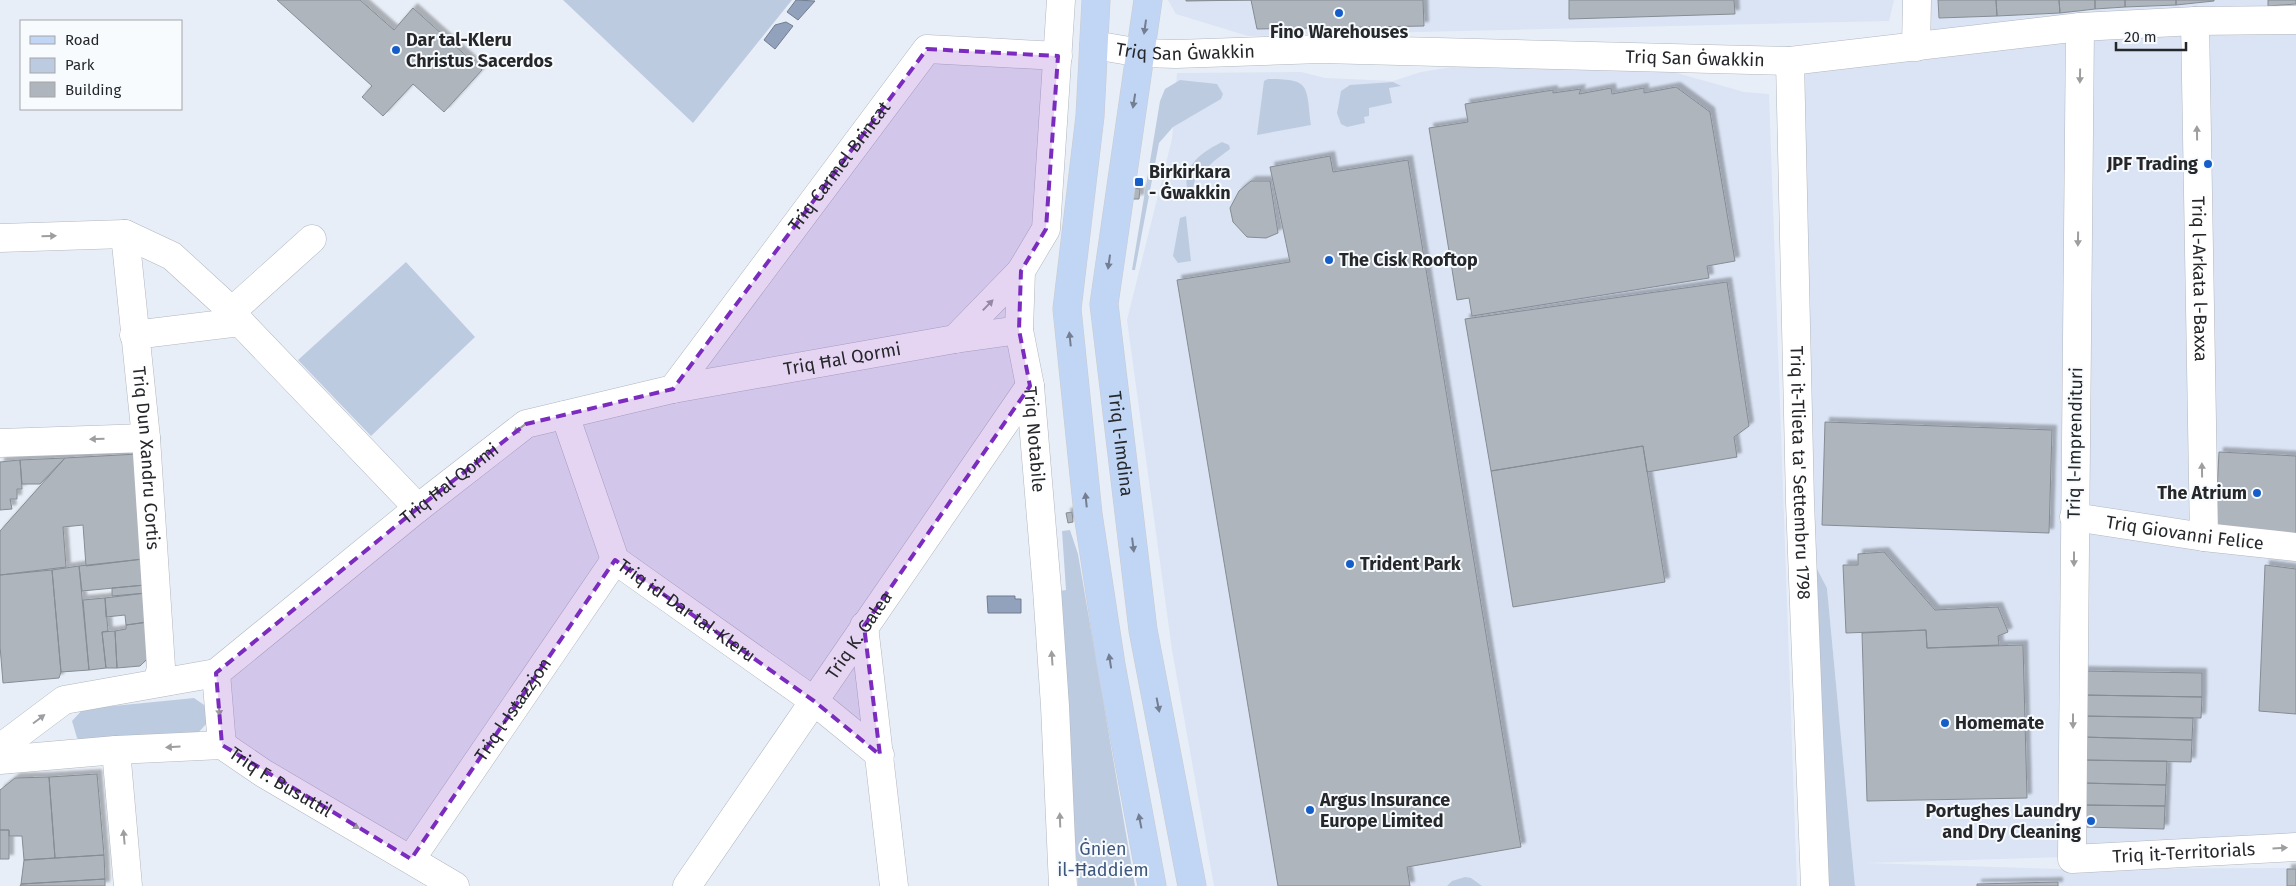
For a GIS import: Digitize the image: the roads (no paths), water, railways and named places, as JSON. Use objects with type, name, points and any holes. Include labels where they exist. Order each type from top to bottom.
[{"type":"main road","points":[[1096,0],[1090,116],[1066,309],[1088,514],[1111,665],[1152,886]]},
{"type":"main road","name":"Triq l-Imdina","points":[[1148,0],[1104,304],[1143,630],[1192,886]]},
{"type":"street","name":"Triq Notabile","points":[[1061,0],[1046,229],[1021,270],[1019,330],[1030,386],[1055,706],[1063,886]]},
{"type":"street","points":[[1916,47],[1917,0]]},
{"type":"street","name":"Triq San Ġwakkin","points":[[1094,45],[1141,53],[1248,53],[1321,49],[1790,61],[2080,27],[2194,21],[2296,20]]},
{"type":"street","name":"Triq l-Arkata l-Baxxa","points":[[2194,21],[2204,537]]},
{"type":"street","name":"Triq l-Imprendituri","points":[[2072,859],[2080,27]]},
{"type":"street","name":"Triq Carmel Brincat","points":[[673,388],[927,49],[1058,56]]},
{"type":"street","name":"Triq it-Tlieta ta' Settembru 1798","points":[[1790,61],[1800,502],[1815,886]]},
{"type":"street","points":[[0,238],[125,234],[172,256],[236,317],[418,508]]},
{"type":"street","name":"Triq Dun Xandru Cortis","points":[[125,234],[146,438],[161,667],[158,682]]},
{"type":"street","points":[[134,335],[236,317],[312,239]]},
{"type":"street","points":[[955,339],[1021,270]]},
{"type":"street","name":"Triq Ħal Qormi","points":[[216,673],[418,508],[526,424],[673,388],[955,339],[1019,330]]},
{"type":"street","name":"Triq K. Galea","points":[[687,886],[1030,386]]},
{"type":"street","name":"Triq id-Dar tal-Kleru","points":[[565,415],[616,560],[814,701],[880,755]]},
{"type":"street","points":[[0,443],[146,438]]},
{"type":"street","name":"Triq Giovanni Felice","points":[[2074,517],[2204,537],[2296,547]]},
{"type":"street","name":"Triq l-Istazzjon","points":[[410,858],[616,560]]},
{"type":"street","points":[[864,626],[894,886]]},
{"type":"street","points":[[0,748],[64,700],[216,673],[222,745]]},
{"type":"street","name":"Triq F. Busuttil","points":[[0,760],[116,750],[222,745],[263,772],[410,858],[441,882]]},
{"type":"street","points":[[116,750],[128,886]]},
{"type":"street","name":"Triq it-Territorials","points":[[2072,859],[2296,847]]},
{"type":"place","name":"Fino Warehouses","points":[[1339,13]]},
{"type":"place","name":"Dar tal-Kleru Christus Sacerdos","points":[[396,50]]},
{"type":"place","name":"JPF Trading","points":[[2208,164]]},
{"type":"place","name":"Birkirkara - Ġwakkin","points":[[1139,182]]},
{"type":"place","name":"The Cisk Rooftop","points":[[1329,260]]},
{"type":"place","name":"The Atrium","points":[[2257,493]]},
{"type":"place","name":"Trident Park","points":[[1350,564]]},
{"type":"place","name":"Homemate","points":[[1945,723]]},
{"type":"place","name":"Argus Insurance Europe Limited","points":[[1310,810]]},
{"type":"place","name":"Portughes Laundry and Dry Cleaning","points":[[2091,821]]},
{"type":"park label","name":"Ġnien il-Ħaddiem","points":[[1103,860]]}]
